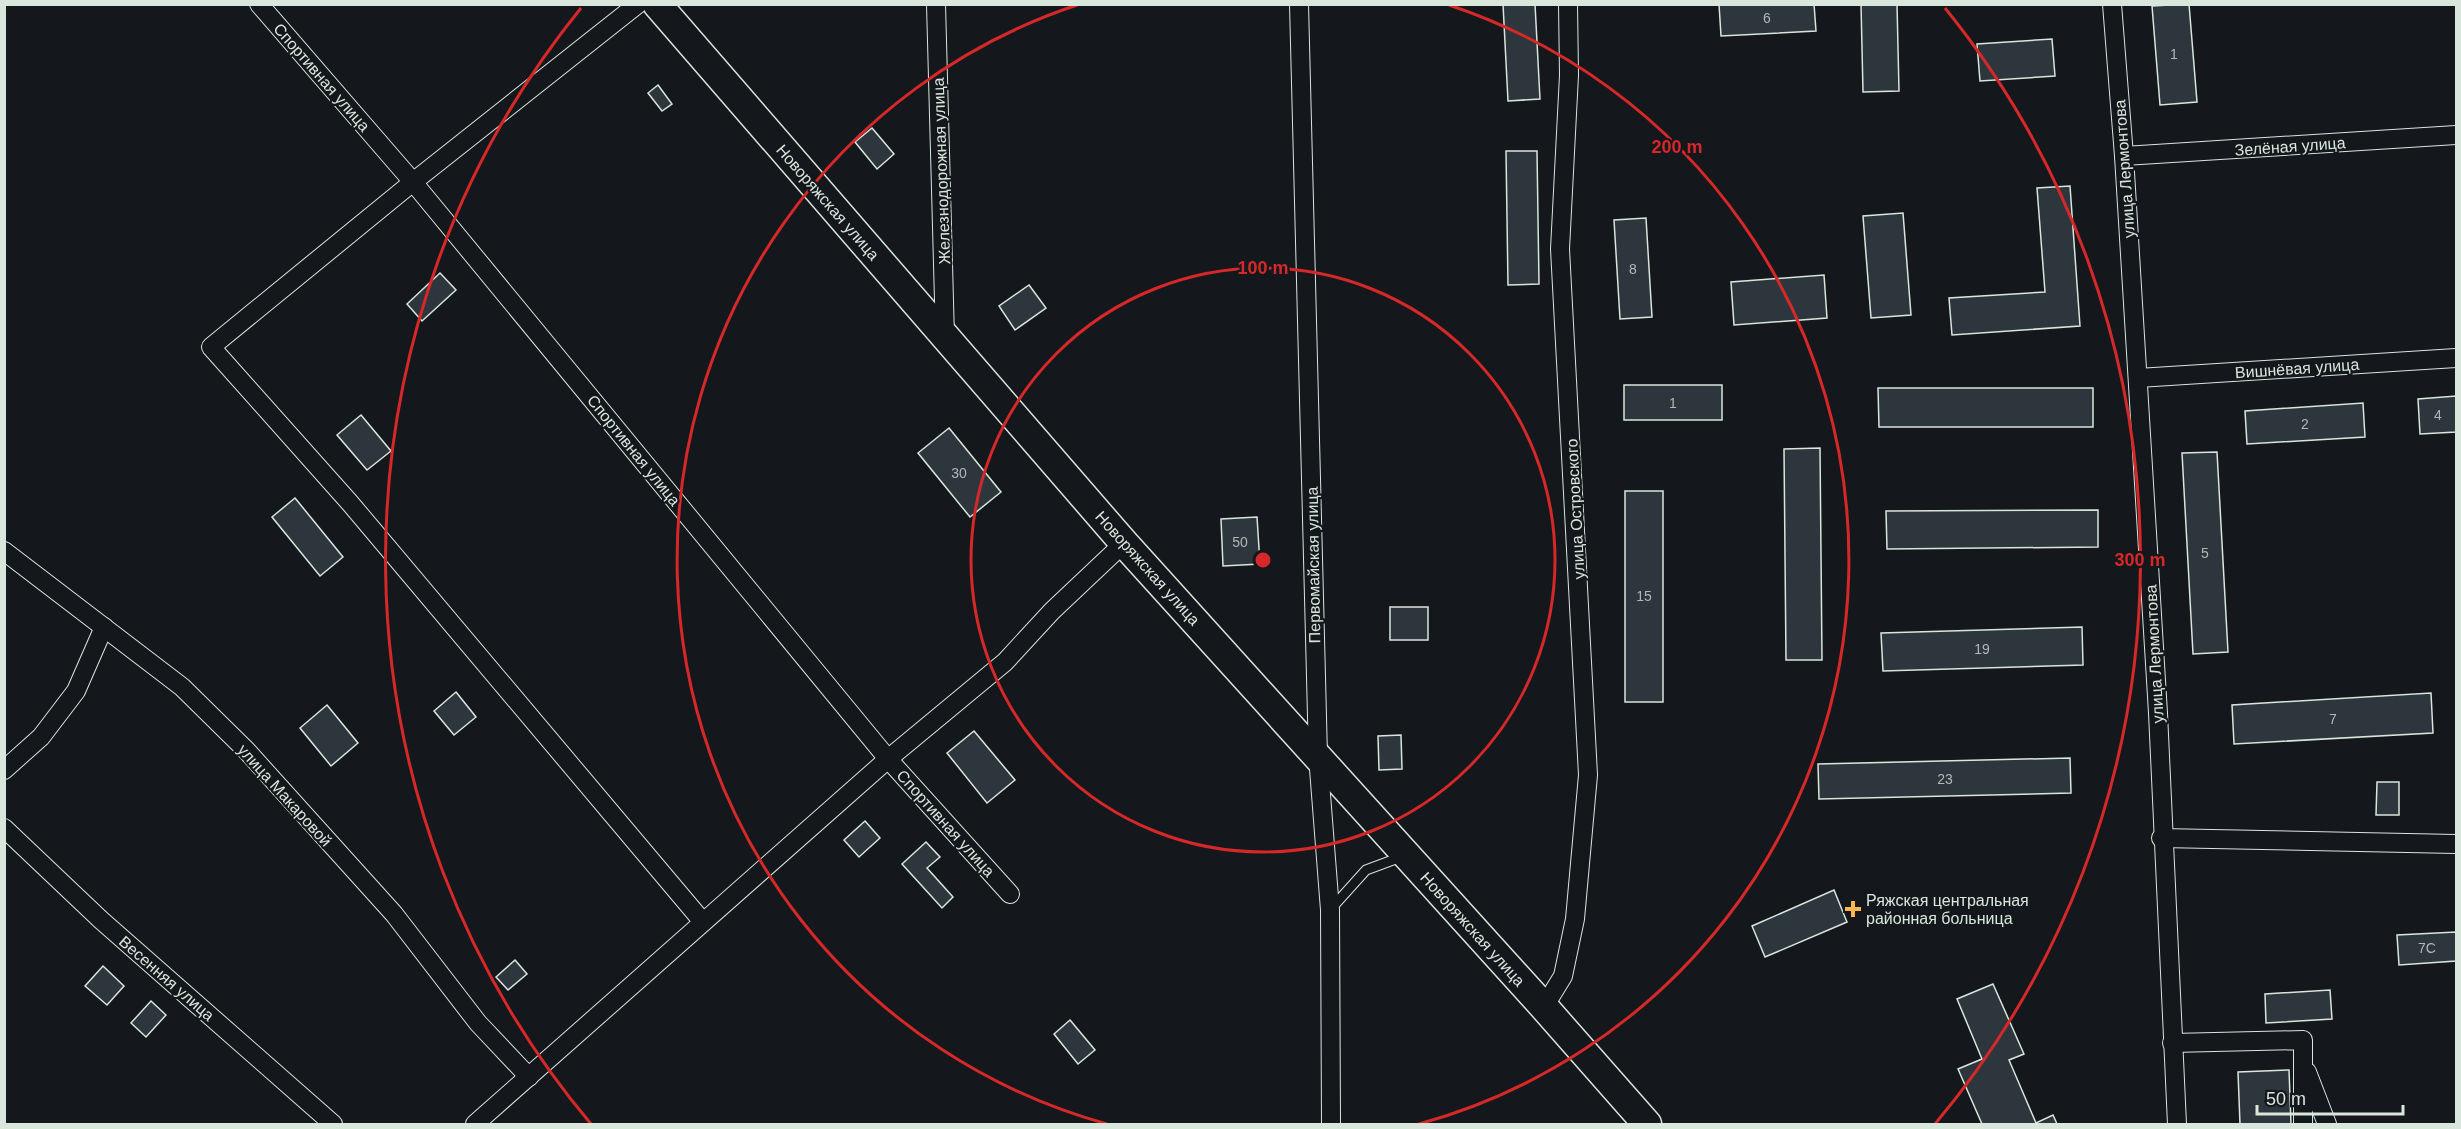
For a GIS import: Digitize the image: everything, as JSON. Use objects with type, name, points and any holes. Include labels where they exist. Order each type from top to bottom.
[{"type":"main road","name":"Новоряжская улица","points":[[657,4],[1124,543],[1544,1006],[1647,1125]]},
{"type":"street","name":"Спортивная улица","points":[[259,4],[413,182],[888,759],[1010,894]]},
{"type":"street","points":[[638,4],[413,182],[211,347],[350,503],[703,922]]},
{"type":"street","name":"Железнодорожная улица","points":[[936,4],[945,338]]},
{"type":"street","name":"Первомайская улица","points":[[1299,4],[1318,756],[1330,910],[1331,1125]]},
{"type":"street","name":"улица Островского","points":[[1544,1006],[1563,976],[1575,919],[1588,775],[1560,249],[1569,75],[1568,4]]},
{"type":"street","name":"улица Лермонтова","points":[[2112,4],[2124,156],[2158,713],[2177,1125]]},
{"type":"street","name":"Зелёная улица","points":[[2124,156],[2457,135]]},
{"type":"street","name":"Вишнёвая улица","points":[[2138,378],[2457,358]]},
{"type":"street","points":[[475,1125],[888,759],[1005,662],[1052,610],[1124,543]]},
{"type":"street","name":"улица Макаровой","points":[[4,551],[182,687],[247,751],[394,914],[478,1023],[529,1077]]},
{"type":"street","points":[[4,770],[41,737],[76,691],[104,627]]},
{"type":"street","name":"Весенняя улица","points":[[4,828],[101,920],[333,1125]]},
{"type":"street","points":[[2162,838],[2457,844]]},
{"type":"street","points":[[2172,1043],[2303,1040],[2303,1125]]},
{"type":"street","points":[[2303,1062],[2327,1125]]},
{"type":"lane","points":[[1330,910],[1366,870],[1406,855]]},
{"type":"building","points":[[1503,4],[1535,4],[1540,99],[1508,101]]},
{"type":"building","points":[[1719,4],[1814,4],[1816,31],[1721,36]]},
{"type":"building","points":[[1861,4],[1897,4],[1899,91],[1863,92]]},
{"type":"building","points":[[2189,4],[2197,102],[2160,105],[2152,6]]},
{"type":"building","points":[[2052,39],[2055,76],[1980,81],[1977,44]]},
{"type":"building","points":[[658,85],[672,104],[662,111],[648,93]]},
{"type":"building","points":[[872,128],[894,154],[877,169],[855,142]]},
{"type":"building","points":[[1506,151],[1537,151],[1539,284],[1508,285]]},
{"type":"building","points":[[2070,186],[2080,326],[1952,335],[1949,298],[2045,292],[2037,188]]},
{"type":"building","points":[[1903,213],[1911,315],[1871,318],[1863,216]]},
{"type":"building","points":[[1646,218],[1652,317],[1620,319],[1614,220]]},
{"type":"building","points":[[440,273],[456,290],[422,321],[407,304]]},
{"type":"building","points":[[1824,275],[1827,318],[1734,325],[1731,282]]},
{"type":"building","points":[[1029,285],[1046,308],[1015,330],[999,306]]},
{"type":"building","points":[[1624,385],[1722,385],[1722,420],[1624,420]]},
{"type":"building","points":[[1878,388],[2093,388],[2093,427],[1879,427]]},
{"type":"building","points":[[2456,396],[2456,432],[2420,434],[2418,399]]},
{"type":"building","points":[[2363,403],[2365,437],[2247,444],[2245,411]]},
{"type":"building","points":[[361,415],[391,451],[367,470],[337,435]]},
{"type":"building","points":[[949,428],[1001,492],[970,517],[918,453]]},
{"type":"building","points":[[1820,448],[1822,660],[1786,660],[1784,449]]},
{"type":"building","points":[[2217,452],[2228,652],[2193,654],[2182,453]]},
{"type":"building","points":[[1625,491],[1663,491],[1663,702],[1625,702]]},
{"type":"building","points":[[295,498],[343,557],[320,576],[272,517]]},
{"type":"building","points":[[2098,510],[2098,547],[1887,549],[1886,511]]},
{"type":"building","points":[[1257,517],[1260,564],[1223,566],[1221,519]]},
{"type":"building","points":[[1390,607],[1428,607],[1428,640],[1390,640]]},
{"type":"building","points":[[2082,627],[2083,665],[1883,671],[1881,633]]},
{"type":"building","points":[[456,692],[476,717],[454,735],[434,711]]},
{"type":"building","points":[[2431,693],[2433,733],[2234,744],[2232,705]]},
{"type":"building","points":[[327,705],[358,743],[331,766],[300,728]]},
{"type":"building","points":[[974,731],[1015,780],[987,803],[947,753]]},
{"type":"building","points":[[1401,735],[1402,769],[1379,770],[1378,736]]},
{"type":"building","points":[[2070,758],[2071,793],[1819,799],[1818,764]]},
{"type":"building","points":[[2377,782],[2399,782],[2399,815],[2376,815]]},
{"type":"building","points":[[865,821],[880,838],[859,857],[844,840]]},
{"type":"building","points":[[926,842],[940,857],[927,868],[953,897],[942,908],[902,864]]},
{"type":"building","points":[[1834,890],[1847,922],[1765,957],[1752,926]]},
{"type":"building","points":[[2456,932],[2456,961],[2399,965],[2397,935]]},
{"type":"building","points":[[515,960],[527,974],[508,990],[496,977]]},
{"type":"building","points":[[103,966],[124,986],[107,1005],[85,986]]},
{"type":"building","points":[[1993,984],[2024,1054],[2009,1060],[2036,1123],[2053,1115],[2057,1124],[1982,1124],[1958,1069],[1982,1059],[1957,999]]},
{"type":"building","points":[[2330,990],[2332,1019],[2266,1023],[2265,994]]},
{"type":"building","points":[[151,1001],[166,1015],[146,1037],[131,1023]]},
{"type":"building","points":[[1070,1020],[1095,1050],[1078,1064],[1054,1034]]},
{"type":"building","points":[[2289,1070],[2291,1124],[2240,1124],[2238,1072]]},
{"type":"place","name":"Ряжская центральная районная больница","points":[[1853,909]]}]
